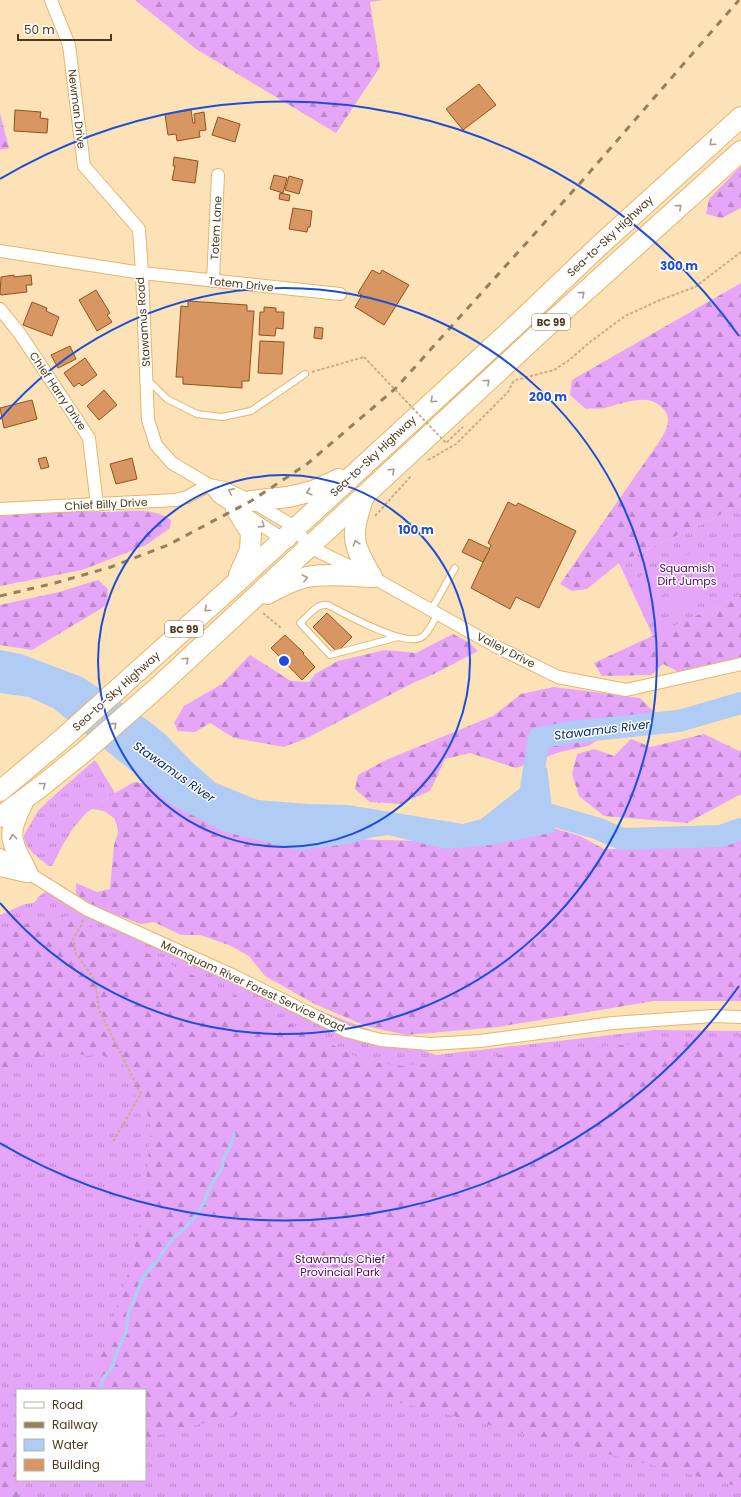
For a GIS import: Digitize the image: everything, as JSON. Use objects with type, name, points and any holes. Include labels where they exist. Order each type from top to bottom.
[{"type":"highway","name":"Sea-to-Sky Highway","points":[[0,791],[42,757],[236,583],[514,327],[599,246],[741,117]]},
{"type":"highway","name":"BC 99","points":[[0,817],[85,751],[158,687],[254,609],[309,547],[557,317],[741,151]]},
{"type":"highway","points":[[236,583],[250,550],[251,533],[244,505],[313,491],[357,470]]},
{"type":"highway","points":[[363,497],[355,519],[354,536],[360,558],[372,578]]},
{"type":"highway","points":[[254,609],[284,585],[308,577],[332,575],[372,578]]},
{"type":"highway","points":[[0,776],[42,757]]},
{"type":"highway","points":[[24,799],[14,820],[12,840],[27,872]]},
{"type":"highway","points":[[0,866],[27,872]]},
{"type":"street","name":"Newman Drive","points":[[51,0],[69,46],[84,166],[121,207],[139,230],[142,273]]},
{"type":"street","name":"Totem Lane","points":[[213,281],[218,175]]},
{"type":"street","name":"Stawamus Road","points":[[0,250],[142,273],[148,420],[156,445],[172,463],[209,485],[224,488],[244,505],[309,547]]},
{"type":"street","name":"Totem Drive","points":[[142,273],[340,294]]},
{"type":"street","name":"Chief Harry Drive","points":[[0,309],[20,334],[89,438],[97,505]]},
{"type":"street","name":"Stawamus Road","points":[[209,485],[219,497],[244,505],[289,533]]},
{"type":"street","name":"Chief Billy Drive","points":[[0,509],[176,500],[187,497],[209,485]]},
{"type":"street","name":"Valley Drive","points":[[289,533],[309,547],[372,578],[497,647],[558,677],[626,690],[741,664]]},
{"type":"street","name":"Mamquam River Forest Service Road","points":[[0,855],[86,909],[232,975],[346,1031],[381,1040],[430,1044],[480,1041],[613,1023],[713,1016],[741,1017]]},
{"type":"lane","points":[[146,379],[167,399],[197,414],[222,417],[251,412],[305,374]]},
{"type":"lane","points":[[398,637],[330,655],[300,623],[317,607],[323,604],[328,605],[366,626],[398,637],[412,640],[420,638],[424,635],[455,568]]},
{"type":"path","points":[[425,462],[456,444],[508,392],[513,382],[516,380],[554,370],[568,361],[590,342],[625,316],[660,300],[695,287],[741,252]]},
{"type":"path","points":[[305,374],[364,357],[446,444],[463,427]]},
{"type":"path","points":[[376,515],[413,473]]},
{"type":"path","points":[[254,609],[281,628]]},
{"type":"path","points":[[86,909],[80,928],[73,939],[76,954],[95,980],[99,1010],[141,1094],[112,1143]]},
{"type":"green space","points":[[135,0],[384,0],[370,2],[380,67],[336,133],[196,49]]},
{"type":"green space","points":[[0,113],[9,148],[0,150]]},
{"type":"green space","points":[[741,166],[741,208],[722,218],[706,214],[709,199]]},
{"type":"green space","points":[[741,283],[741,505],[619,563],[587,589],[572,591],[560,584],[659,442],[665,431],[668,419],[665,411],[659,405],[652,401],[644,400],[636,400],[604,408],[586,409],[570,395],[572,380]]},
{"type":"green space","name":"Squamish Dirt Jumps","points":[[741,505],[741,595],[653,636],[619,563]]},
{"type":"green space","points":[[72,511],[147,511],[164,516],[171,520],[170,528],[146,545],[82,570],[0,586],[0,516]]},
{"type":"green space","points":[[692,553],[695,554],[706,563],[723,567],[723,579],[708,593],[676,609],[656,612],[647,609],[635,594],[638,579],[648,569],[666,567],[677,558]],"holes":[[[690,561],[706,568],[718,571],[716,575],[707,583],[698,585],[689,580],[683,572],[685,564]],[[676,582],[683,587],[683,596],[663,600],[661,598],[665,590],[671,584]]]},
{"type":"green space","points":[[98,580],[108,589],[107,605],[32,650],[0,645],[0,605],[59,592]]},
{"type":"green space","points":[[741,595],[741,657],[679,672],[663,664],[651,675],[602,676],[594,663]]},
{"type":"green space","points":[[453,634],[468,642],[478,651],[307,738],[284,747],[234,738],[210,723],[195,732],[178,731],[174,723],[184,706],[222,684],[250,655],[291,681],[309,682],[315,674],[338,661],[385,650],[416,653]]},
{"type":"green space","points":[[554,687],[640,698],[655,713],[642,724],[616,729],[588,746],[560,752],[516,768],[470,753],[445,759],[430,791],[400,804],[370,802],[355,789],[358,775],[386,760],[493,716],[521,694]]},
{"type":"green space","points":[[704,734],[739,751],[741,750],[741,794],[687,823],[604,816],[579,796],[572,774],[577,754],[594,749],[614,756],[631,739],[651,747]]},
{"type":"green space","points":[[95,760],[115,793],[86,813],[74,827],[63,844],[52,866],[49,866],[29,849],[26,845],[24,835],[38,811]]},
{"type":"green space","points":[[134,782],[152,785],[346,839],[459,842],[546,826],[580,836],[604,849],[640,849],[741,830],[741,1001],[654,1001],[498,1027],[406,1035],[366,1026],[315,1004],[265,976],[249,956],[229,945],[200,935],[181,935],[154,922],[141,924],[95,907],[76,894],[76,883],[97,892],[110,889],[114,845],[118,833],[117,825],[114,818],[104,811],[92,809]]},
{"type":"green space","name":"Stawamus Chief Provincial Park","points":[[49,889],[294,1001],[436,1055],[655,1030],[741,1031],[741,1497],[0,1497],[0,915],[25,904],[33,903],[37,900],[37,898]]},
{"type":"green space","name":"Stawamus Chief Provincial Park","points":[[70,916],[238,997],[362,1060],[402,1066],[530,1052],[741,1036],[741,1487],[373,1396],[271,1406],[146,1438],[146,1389],[89,1389],[131,1264],[144,1203],[151,1127],[147,1111],[131,1091],[129,1071],[122,1063],[99,1054],[88,1056],[63,1050],[50,1052],[0,1072],[0,932],[44,918]]},
{"type":"green space","points":[[0,1439],[16,1449],[16,1481],[24,1481],[19,1497],[0,1497]]},
{"type":"water","points":[[0,650],[21,654],[82,677],[146,719],[164,733],[193,763],[216,783],[258,800],[308,804],[348,805],[463,824],[481,819],[547,767],[555,832],[492,845],[446,849],[388,835],[369,838],[350,844],[298,850],[225,832],[170,804],[133,772],[53,708],[29,697],[0,693]]},
{"type":"building","points":[[479,84],[496,105],[463,130],[446,109]]},
{"type":"building","points":[[15,110],[41,112],[40,118],[48,119],[47,133],[14,131]]},
{"type":"building","points":[[191,110],[193,123],[195,123],[194,114],[204,112],[206,130],[199,131],[200,137],[177,141],[176,134],[168,135],[165,114]]},
{"type":"building","points":[[218,117],[240,124],[235,142],[212,135]]},
{"type":"building","points":[[174,157],[198,161],[195,183],[172,180],[175,166],[173,166]]},
{"type":"building","points":[[274,175],[287,178],[283,193],[270,189]]},
{"type":"building","points":[[289,176],[303,180],[299,194],[285,190]]},
{"type":"building","points":[[280,193],[290,195],[289,201],[279,199]]},
{"type":"building","points":[[293,208],[312,211],[310,227],[308,227],[307,232],[289,229]]},
{"type":"building","points":[[372,270],[380,274],[382,270],[409,285],[384,325],[355,307],[362,295],[358,293]]},
{"type":"building","points":[[14,275],[14,277],[31,275],[32,285],[26,285],[27,292],[1,295],[1,277]]},
{"type":"building","points":[[96,290],[110,313],[107,315],[112,322],[97,331],[79,300]]},
{"type":"building","points":[[188,301],[247,305],[247,311],[254,311],[249,381],[242,381],[242,388],[183,384],[183,377],[176,377],[181,306],[188,307]]},
{"type":"building","points":[[32,302],[47,308],[46,311],[59,317],[52,336],[23,325]]},
{"type":"building","points":[[264,307],[276,308],[276,312],[284,312],[283,329],[276,328],[275,336],[259,335],[260,312],[264,312]]},
{"type":"building","points":[[315,327],[323,328],[322,339],[314,338]]},
{"type":"building","points":[[260,341],[284,342],[282,374],[258,373]]},
{"type":"building","points":[[70,346],[76,359],[58,368],[51,355]]},
{"type":"building","points":[[85,358],[97,375],[82,386],[79,383],[74,387],[64,373]]},
{"type":"building","points":[[104,390],[117,405],[99,420],[87,406]]},
{"type":"building","points":[[32,400],[37,419],[4,428],[0,408]]},
{"type":"building","points":[[46,457],[49,467],[41,469],[38,459]]},
{"type":"building","points":[[132,458],[137,479],[116,484],[110,464]]},
{"type":"building","points":[[508,502],[516,506],[518,503],[576,531],[539,608],[516,597],[510,609],[471,588],[491,545],[488,543]]},
{"type":"building","points":[[469,539],[490,549],[483,562],[462,552]]},
{"type":"building","points":[[327,613],[352,637],[337,652],[313,627]]},
{"type":"building","points":[[285,635],[304,653],[303,654],[315,667],[302,680],[271,648]]},
{"type":"waterway","name":"Stawamus River","points":[[528,808],[539,738],[573,732],[679,721],[741,703]]},
{"type":"waterway","name":"Stawamus River","points":[[524,816],[544,813],[596,828],[622,839],[721,836],[741,829]]},
{"type":"waterway","points":[[100,1389],[103,1378],[114,1364],[115,1357],[126,1332],[128,1314],[142,1280],[172,1239],[183,1230],[198,1213],[209,1189],[222,1168],[224,1157],[231,1146],[234,1134]]},
{"type":"railway","points":[[0,596],[55,583],[111,567],[168,545],[251,501],[307,464],[396,388],[582,181],[739,0]]}]
